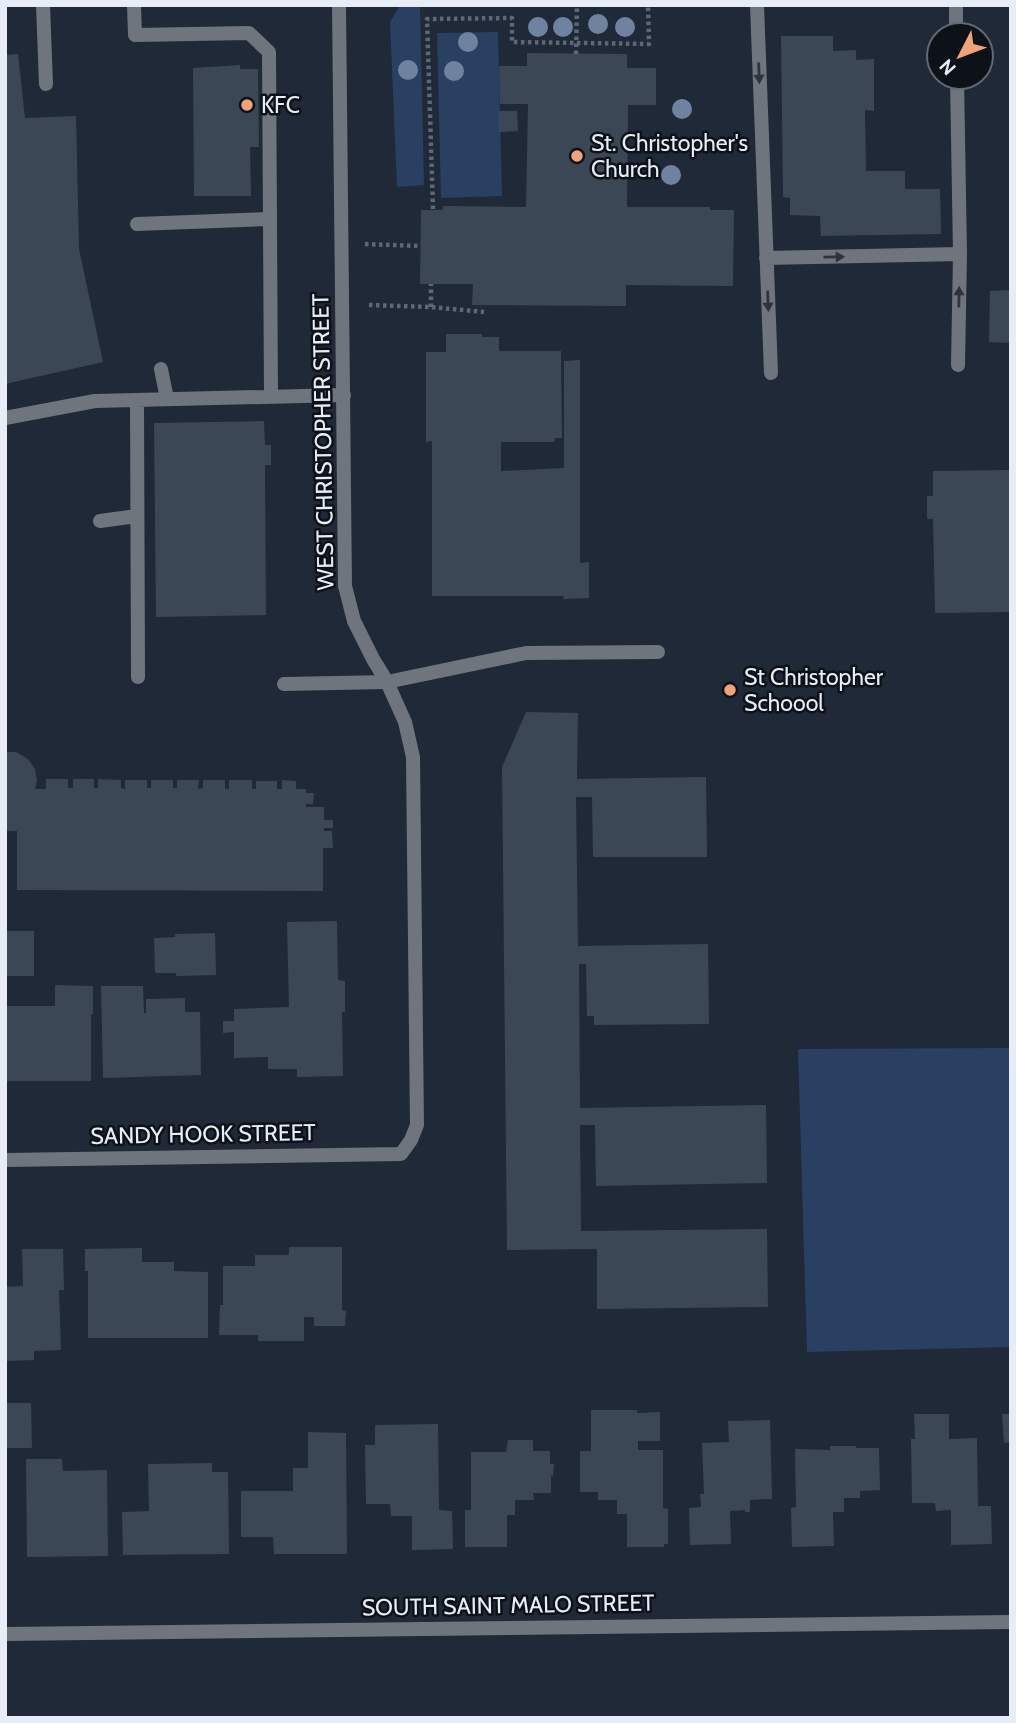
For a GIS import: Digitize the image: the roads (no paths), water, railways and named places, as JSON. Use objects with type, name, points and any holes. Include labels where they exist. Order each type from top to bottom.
[{"type":"street","points":[[43,5],[46,84]]},
{"type":"street","points":[[134,5],[135,35],[249,33],[269,52],[271,396]]},
{"type":"street","name":"WEST CHRISTOPHER STREET","points":[[339,5],[345,586],[354,621],[405,722],[414,757],[417,1125],[401,1154]]},
{"type":"street","points":[[757,5],[771,373]]},
{"type":"street","points":[[957,91],[960,254],[958,365]]},
{"type":"street","points":[[137,224],[270,219]]},
{"type":"street","points":[[766,258],[960,254]]},
{"type":"street","points":[[161,369],[167,399]]},
{"type":"street","points":[[5,418],[95,401],[344,395]]},
{"type":"street","points":[[136,400],[138,677]]},
{"type":"street","points":[[100,521],[137,516]]},
{"type":"street","points":[[284,684],[387,682],[526,653],[658,652]]},
{"type":"street","name":"SANDY HOOK STREET","points":[[5,1160],[401,1154]]},
{"type":"street","name":"SOUTH SAINT MALO STREET","points":[[5,1634],[1011,1622]]},
{"type":"place","name":"KFC","points":[[247,105]]},
{"type":"place","name":"St. Christopher's Church","points":[[577,156]]},
{"type":"place","name":"St Christopher Schoool","points":[[730,690]]}]
